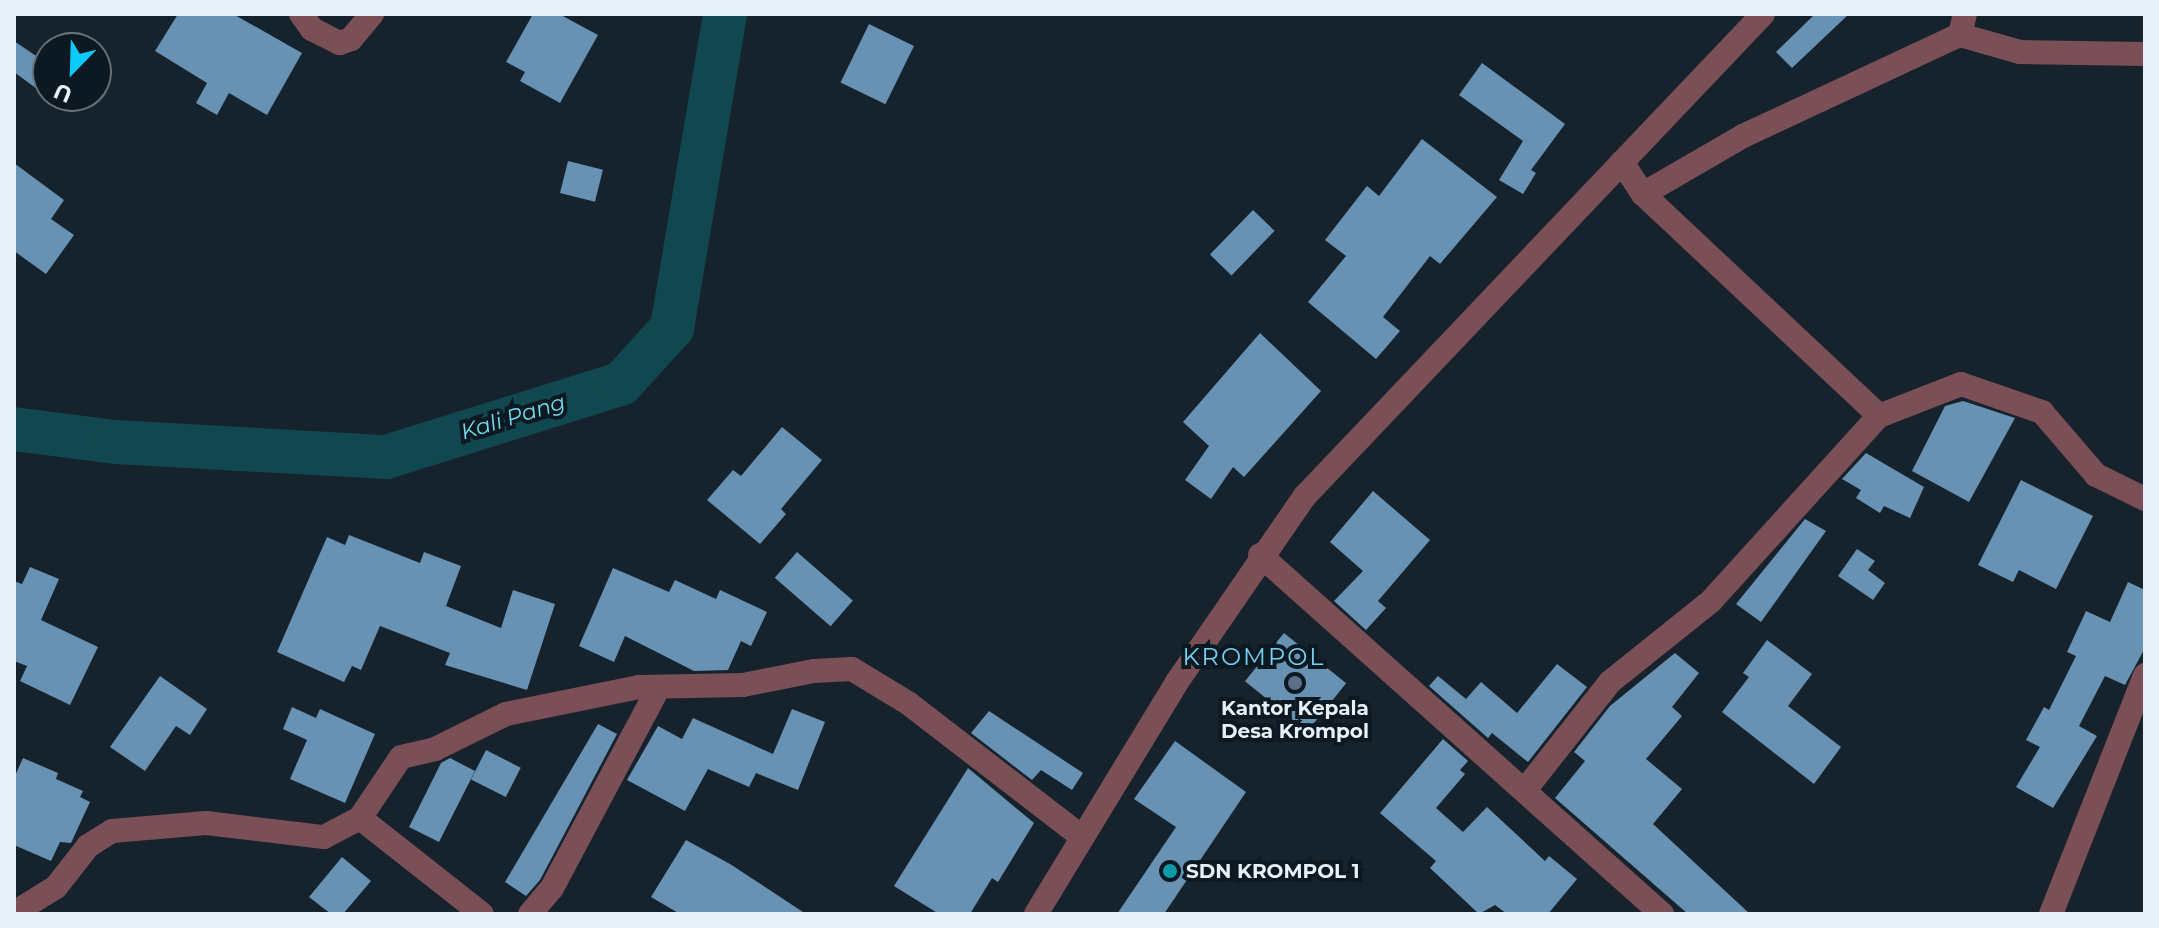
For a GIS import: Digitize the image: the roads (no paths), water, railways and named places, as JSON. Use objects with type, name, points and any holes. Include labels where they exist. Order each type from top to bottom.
[{"type":"street","points":[[301,14],[312,29],[340,43],[351,39],[372,14]]},
{"type":"street","points":[[1036,914],[1081,836],[1260,555],[1305,496],[1763,14]]},
{"type":"street","points":[[1643,194],[1743,136],[1963,25],[2020,52],[2145,54]]},
{"type":"street","points":[[1622,162],[1643,194],[1879,416]]},
{"type":"street","points":[[1525,790],[1610,682],[1711,601],[1879,416],[1961,384],[2042,412],[2096,475],[2145,499]]},
{"type":"street","points":[[1260,555],[1662,914]]},
{"type":"street","points":[[14,913],[56,887],[88,846],[112,831],[206,823],[324,837],[360,818],[401,757],[435,749],[506,714],[571,697],[639,687],[743,685],[852,669],[908,703],[1081,836]]},
{"type":"street","points":[[2051,914],[2145,676]]},
{"type":"street","points":[[530,914],[552,888],[658,689]]},
{"type":"street","points":[[360,818],[482,914]]},
{"type":"waterway","name":"Kali Pang","points":[[14,429],[115,442],[386,457],[621,384],[672,328],[725,14]]},
{"type":"place","name":"Kantor Kepala Desa Krompol","points":[[1295,683]]},
{"type":"place","name":"SDN KROMPOL 1","points":[[1170,871]]},
{"type":"district","name":"KROMPOL","points":[[1254,657]]}]
